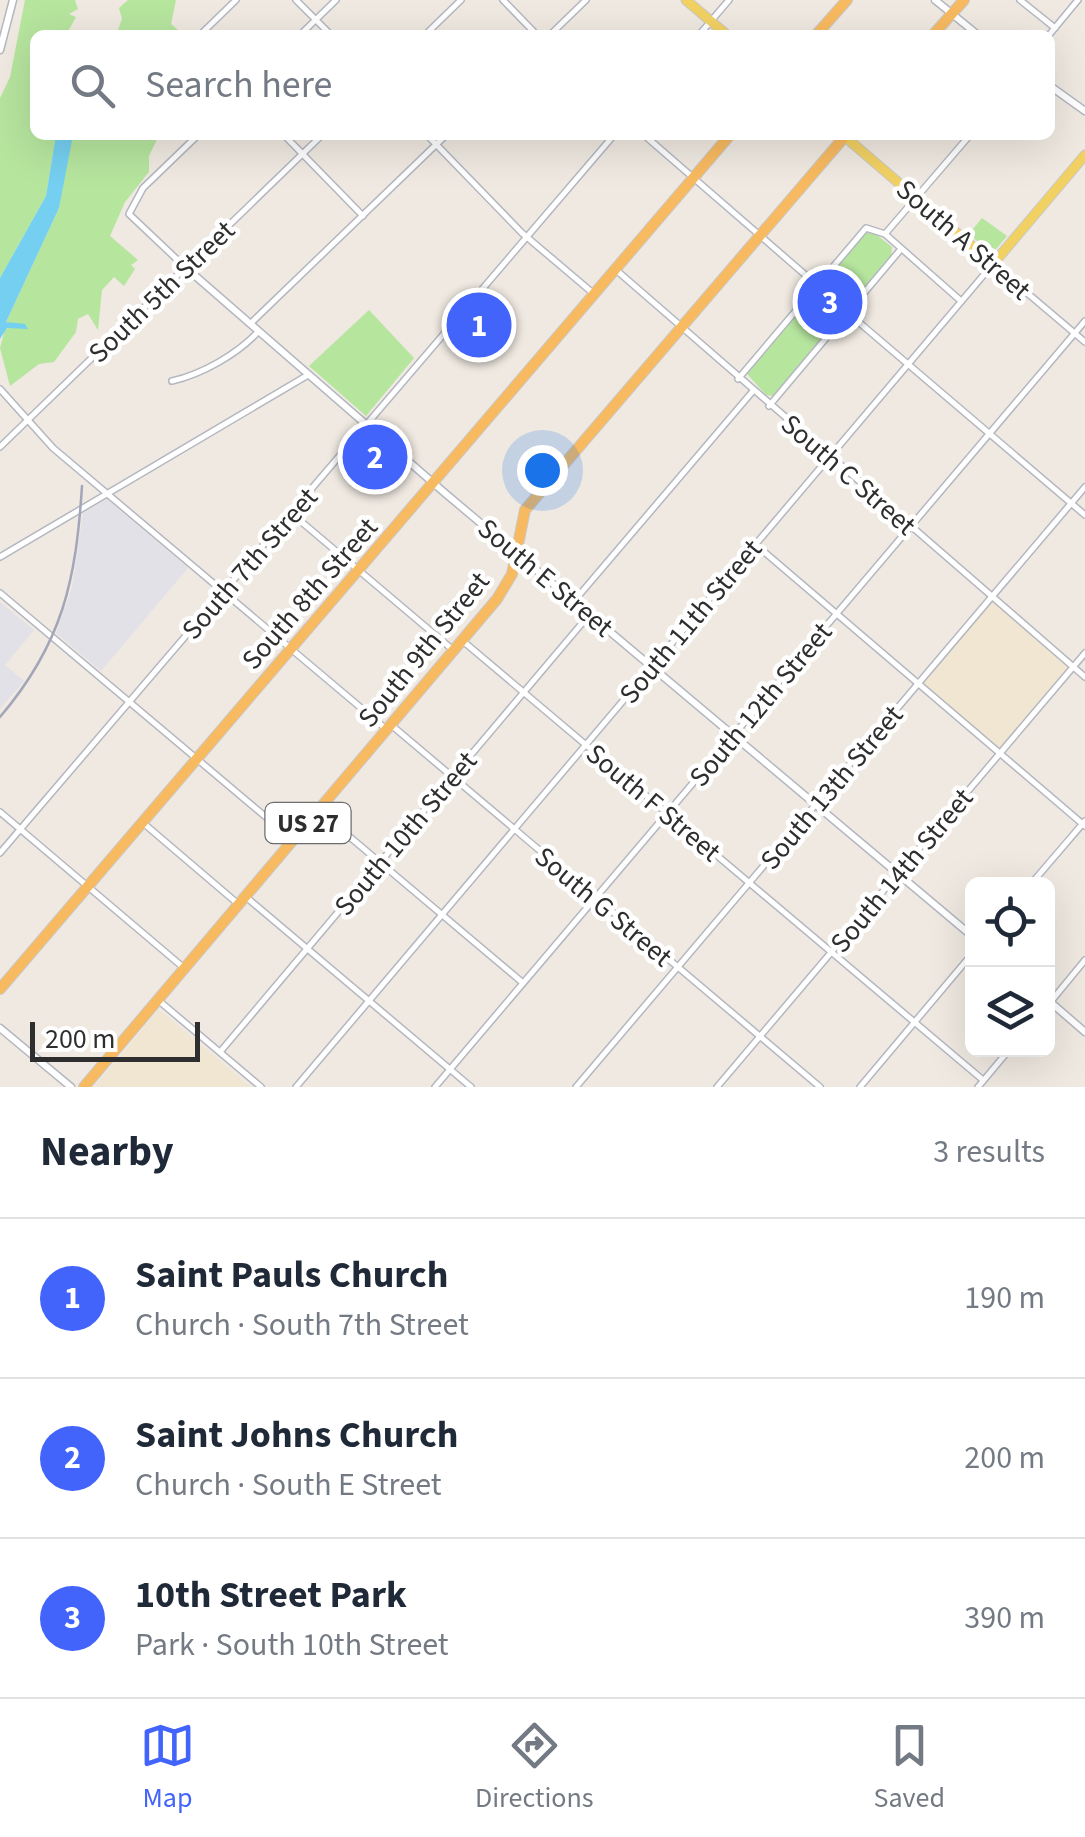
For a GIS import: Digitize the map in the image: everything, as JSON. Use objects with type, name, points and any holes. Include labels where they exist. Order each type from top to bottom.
[{"type":"highway","points":[[820,30],[847,0]]},
{"type":"highway","points":[[938,30],[964,0]]},
{"type":"highway","name":"South 8th Street","points":[[0,989],[726,140]]},
{"type":"highway","name":"South 9th Street","points":[[84,1087],[503,591],[525,510],[842,140]]},
{"type":"main road","points":[[686,0],[721,30]]},
{"type":"main road","name":"South A Street","points":[[850,140],[993,264]]},
{"type":"main road","name":"South 11th Street","points":[[993,264],[1085,156]]},
{"type":"street","points":[[0,50],[13,0]]},
{"type":"street","points":[[205,30],[236,0]]},
{"type":"street","points":[[296,0],[325,30]]},
{"type":"street","points":[[305,30],[336,0]]},
{"type":"street","points":[[430,30],[461,0]]},
{"type":"street","points":[[504,0],[532,30]]},
{"type":"street","points":[[555,30],[586,0]]},
{"type":"street","points":[[704,30],[730,0]]},
{"type":"street","points":[[935,0],[972,30]]},
{"type":"street","points":[[1020,0],[1055,28],[1078,0]]},
{"type":"street","points":[[1055,90],[1085,111]]},
{"type":"street","name":"South E Street","points":[[193,140],[143,188],[130,210],[131,220],[433,482],[965,930]]},
{"type":"street","points":[[289,140],[363,216]]},
{"type":"street","name":"South 5th Street","points":[[0,447],[317,140]]},
{"type":"street","points":[[432,140],[527,236],[594,294]]},
{"type":"street","points":[[250,324],[441,140]]},
{"type":"street","name":"South 7th Street","points":[[0,853],[610,140]]},
{"type":"street","points":[[650,140],[817,286]]},
{"type":"street","points":[[885,234],[966,140]]},
{"type":"street","points":[[738,379],[866,228],[885,234],[961,301]]},
{"type":"street","points":[[770,406],[902,249]]},
{"type":"street","name":"South 11th Street","points":[[296,1087],[993,264]]},
{"type":"street","name":"South A Street","points":[[993,264],[1085,342]]},
{"type":"street","name":"South C Street","points":[[615,269],[828,458],[1085,676]]},
{"type":"street","points":[[848,313],[1085,515]]},
{"type":"street","name":"South 12th Street","points":[[435,1087],[1085,321]]},
{"type":"street","points":[[172,381],[190,377],[246,345],[258,332]]},
{"type":"street","points":[[0,556],[308,375]]},
{"type":"street","name":"South G Street","points":[[0,390],[25,422],[107,494],[820,1087]]},
{"type":"street","points":[[576,600],[753,391]]},
{"type":"street","name":"South 13th Street","points":[[576,1087],[1085,487]]},
{"type":"street","points":[[291,514],[453,650]]},
{"type":"street","points":[[755,544],[1084,823],[1037,877]]},
{"type":"street","points":[[0,593],[294,840]]},
{"type":"street","name":"South 10th Street","points":[[220,1052],[590,614]]},
{"type":"street","name":"South F Street","points":[[462,640],[983,1080]]},
{"type":"street","name":"South 14th Street","points":[[717,1087],[1085,653]]},
{"type":"street","points":[[319,811],[523,983]]},
{"type":"street","points":[[0,812],[184,968]]},
{"type":"street","points":[[142,822],[307,948],[471,1087]]},
{"type":"street","points":[[1055,994],[1085,960]]},
{"type":"street","points":[[860,1087],[965,962]]},
{"type":"street","points":[[158,1000],[261,1087]]},
{"type":"street","points":[[1055,1008],[1085,1032]]},
{"type":"street","points":[[1,1032],[71,1087]]},
{"type":"street","points":[[978,1087],[1004,1057]]},
{"type":"shaded area","points":[[107,499],[188,568],[101,671],[56,633],[72,588],[83,513]]},
{"type":"shaded area","points":[[992,596],[1074,667],[1000,753],[919,684]]},
{"type":"shaded area","points":[[0,602],[34,630],[5,665],[24,681],[0,709]]},
{"type":"shaded area","points":[[159,1010],[215,1057],[250,1087],[94,1087]]},
{"type":"green space","points":[[25,0],[75,0],[78,9],[69,14],[76,17],[69,30],[30,30],[30,140],[55,140],[46,196],[0,278],[0,98],[10,77]]},
{"type":"green space","points":[[128,0],[176,0],[171,24],[178,30],[118,30],[122,19],[119,8]]},
{"type":"green space","points":[[69,140],[157,140],[149,156],[149,172],[125,202],[110,236],[138,260],[131,265],[135,269],[124,286],[114,277],[102,290],[98,330],[88,314],[78,319],[76,332],[54,362],[39,364],[10,386],[0,348],[5,329],[22,325],[6,322],[59,208]]},
{"type":"green space","points":[[982,218],[1007,236],[992,254],[969,234]]},
{"type":"green space","points":[[873,232],[892,247],[891,257],[773,396],[766,395],[747,374],[866,233]]},
{"type":"green space","points":[[369,310],[414,358],[366,416],[309,366]]},
{"type":"water","points":[[55,140],[72,140],[59,208],[6,322],[25,324],[28,329],[7,328],[0,339],[0,278],[46,196]]},
{"type":"railway","points":[[0,717],[39,663],[62,609],[76,551],[82,486]]},
{"type":"place","name":"10th Street Park","points":[[830,302]]},
{"type":"place","name":"Saint Pauls Church","points":[[479,325]]},
{"type":"place","name":"Saint Johns Church","points":[[375,457]]}]
